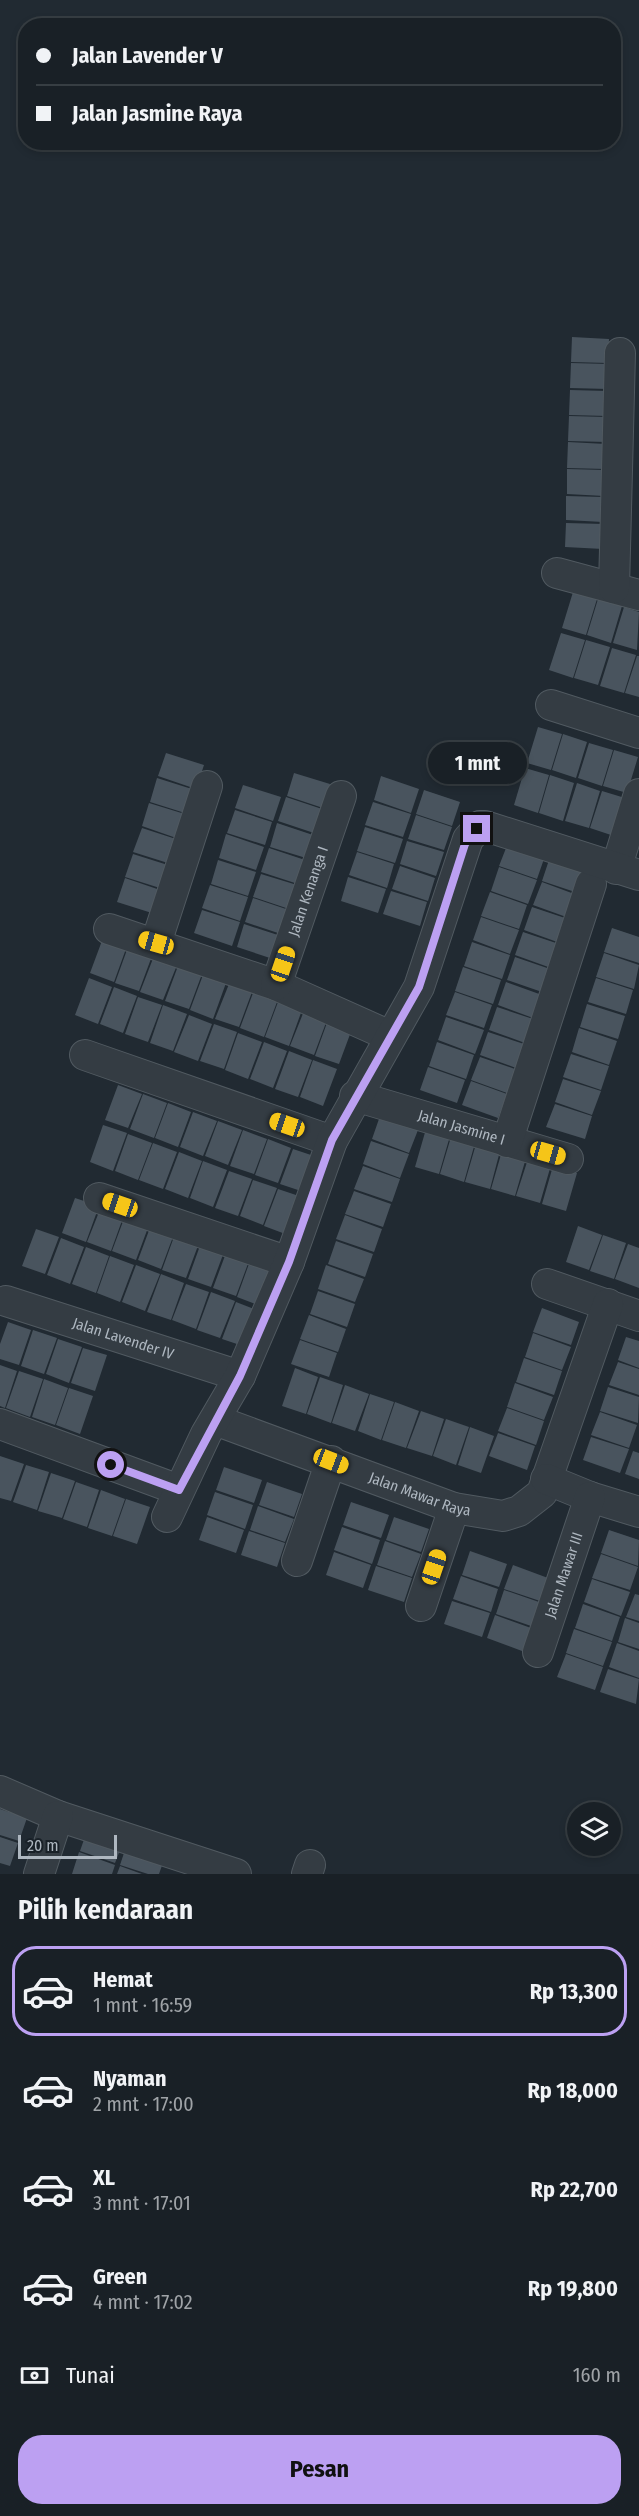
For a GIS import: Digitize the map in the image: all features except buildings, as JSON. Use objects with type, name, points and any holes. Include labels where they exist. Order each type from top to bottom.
[{"type":"street","points":[[557,573],[627,591],[620,353]]},
{"type":"street","points":[[551,705],[639,733]]},
{"type":"street","points":[[156,943],[207,786]]},
{"type":"street","points":[[507,1142],[615,876],[639,794]]},
{"type":"street","name":"Jalan Kenanga I","points":[[276,985],[341,796]]},
{"type":"street","points":[[167,1517],[215,1420],[240,1376],[289,1262],[332,1140],[419,987],[465,844],[477,829],[485,826],[615,876]]},
{"type":"street","points":[[109,929],[276,985],[390,1036]]},
{"type":"street","points":[[85,1055],[332,1140]]},
{"type":"street","name":"Jalan Jasmine I","points":[[355,1096],[568,1159]]},
{"type":"street","points":[[99,1198],[289,1262]]},
{"type":"street","points":[[547,1284],[639,1316]]},
{"type":"street","name":"Jalan Lavender IV","points":[[6,1301],[240,1376]]},
{"type":"street","name":"Jalan Mawar Raya","points":[[215,1420],[454,1508],[503,1516],[519,1511],[542,1493],[608,1304]]},
{"type":"street","points":[[0,1424],[179,1490]]},
{"type":"street","points":[[297,1561],[331,1461]]},
{"type":"street","points":[[546,1479],[590,1497],[639,1512]]},
{"type":"street","name":"Jalan Mawar III","points":[[538,1652],[590,1497]]},
{"type":"street","points":[[421,1606],[454,1508]]},
{"type":"street","points":[[0,1791],[178,1865],[236,1874]]},
{"type":"street","points":[[39,1874],[58,1816]]},
{"type":"route","points":[[111,1465],[155,1482],[171,1485],[179,1490],[206,1434],[240,1376],[289,1262],[332,1140],[419,987],[465,844],[477,829]]}]
